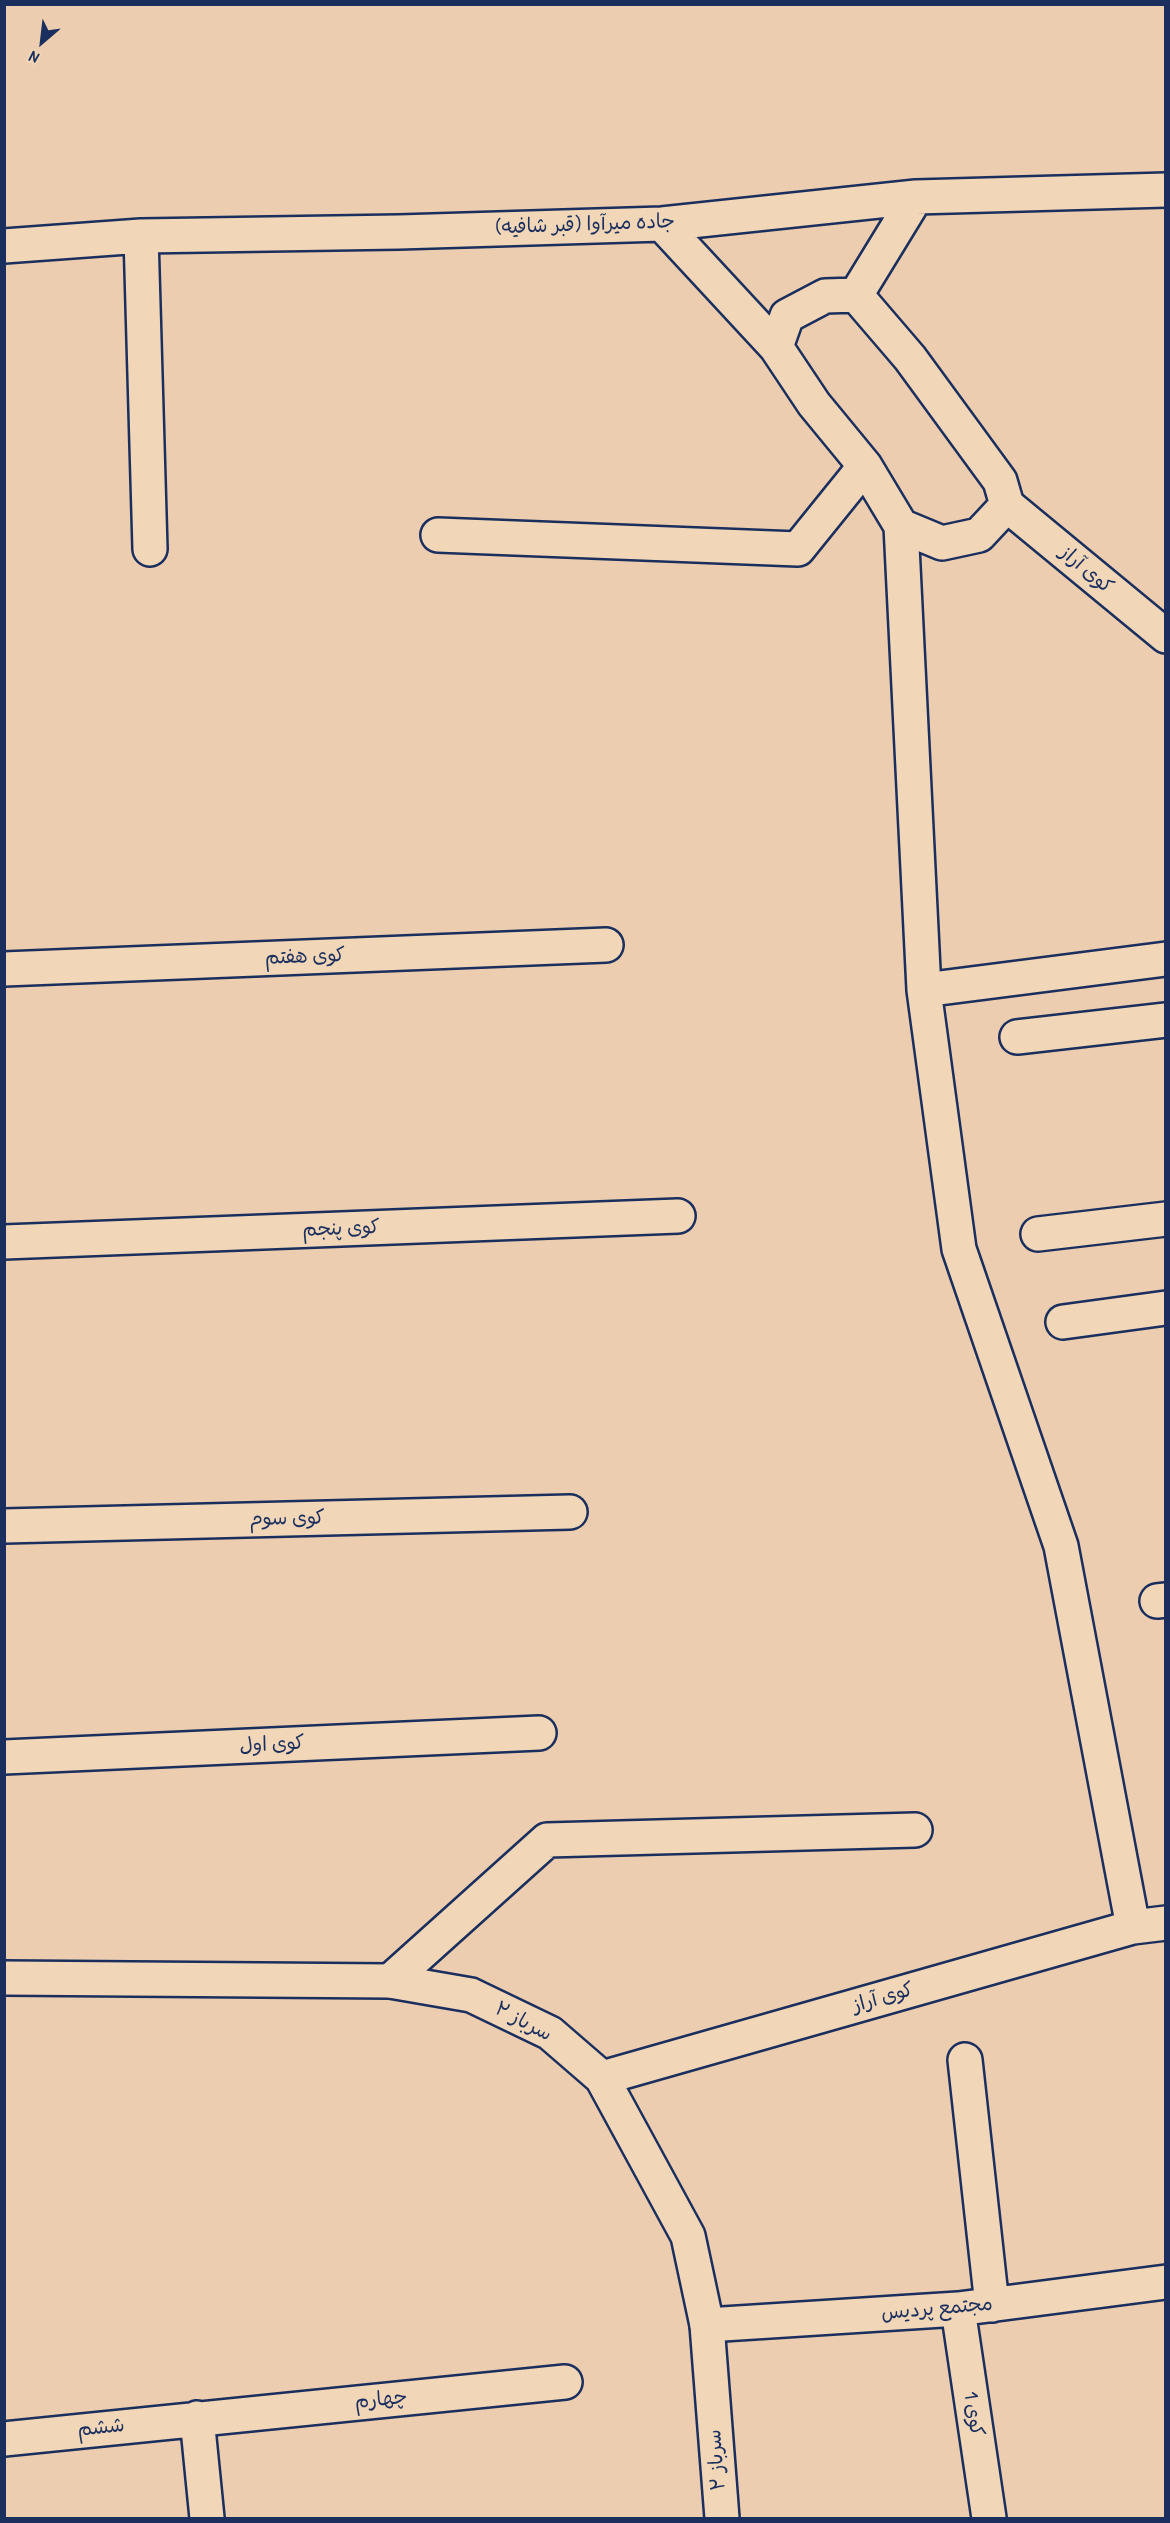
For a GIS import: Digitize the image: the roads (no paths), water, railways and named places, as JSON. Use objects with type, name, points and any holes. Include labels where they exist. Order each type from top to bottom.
[{"type":"street","name":"جاده میرآوا (قبر شافیه)","points":[[4,246],[141,236],[399,232],[662,224],[916,197],[1166,190]]},
{"type":"street","points":[[856,295],[916,197]]},
{"type":"street","points":[[662,224],[776,347],[814,404],[865,466],[901,526],[924,990],[959,1249],[1061,1546],[1133,1927]]},
{"type":"street","points":[[141,236],[150,549]]},
{"type":"street","points":[[776,347],[787,316],[825,296],[856,295]]},
{"type":"street","points":[[856,295],[910,358],[968,435],[1000,480],[1007,505],[979,535],[942,543],[901,526]]},
{"type":"street","points":[[438,535],[798,549],[865,466]]},
{"type":"street","name":"کوی آراز","points":[[1007,505],[1166,636]]},
{"type":"street","name":"کوی هفتم","points":[[4,969],[606,945]]},
{"type":"street","points":[[924,990],[1166,959]]},
{"type":"street","points":[[1017,1037],[1166,1020]]},
{"type":"street","name":"کوی پنجم","points":[[4,1242],[678,1216]]},
{"type":"street","points":[[1038,1234],[1166,1219]]},
{"type":"street","points":[[1063,1322],[1166,1308]]},
{"type":"street","name":"کوی سوم","points":[[4,1526],[570,1512]]},
{"type":"street","name":"کوی اول","points":[[4,1757],[539,1733]]},
{"type":"street","points":[[390,1981],[547,1840],[915,1830]]},
{"type":"street","name":"کوی آراز","points":[[602,2078],[1133,1927],[1166,1923]]},
{"type":"street","name":"سرباز ۲","points":[[4,1978],[390,1981],[471,1995],[550,2033],[602,2078],[688,2236],[707,2325],[722,2518]]},
{"type":"street","points":[[965,2060],[992,2304]]},
{"type":"street","name":"مجتمع پردیس","points":[[707,2325],[957,2309],[1166,2282]]},
{"type":"street","name":"کوی 1","points":[[957,2309],[989,2518]]},
{"type":"street","name":"چهارم","points":[[197,2418],[565,2382]]},
{"type":"street","points":[[197,2418],[207,2518]]},
{"type":"street","name":"ششم","points":[[4,2439],[197,2418]]}]
